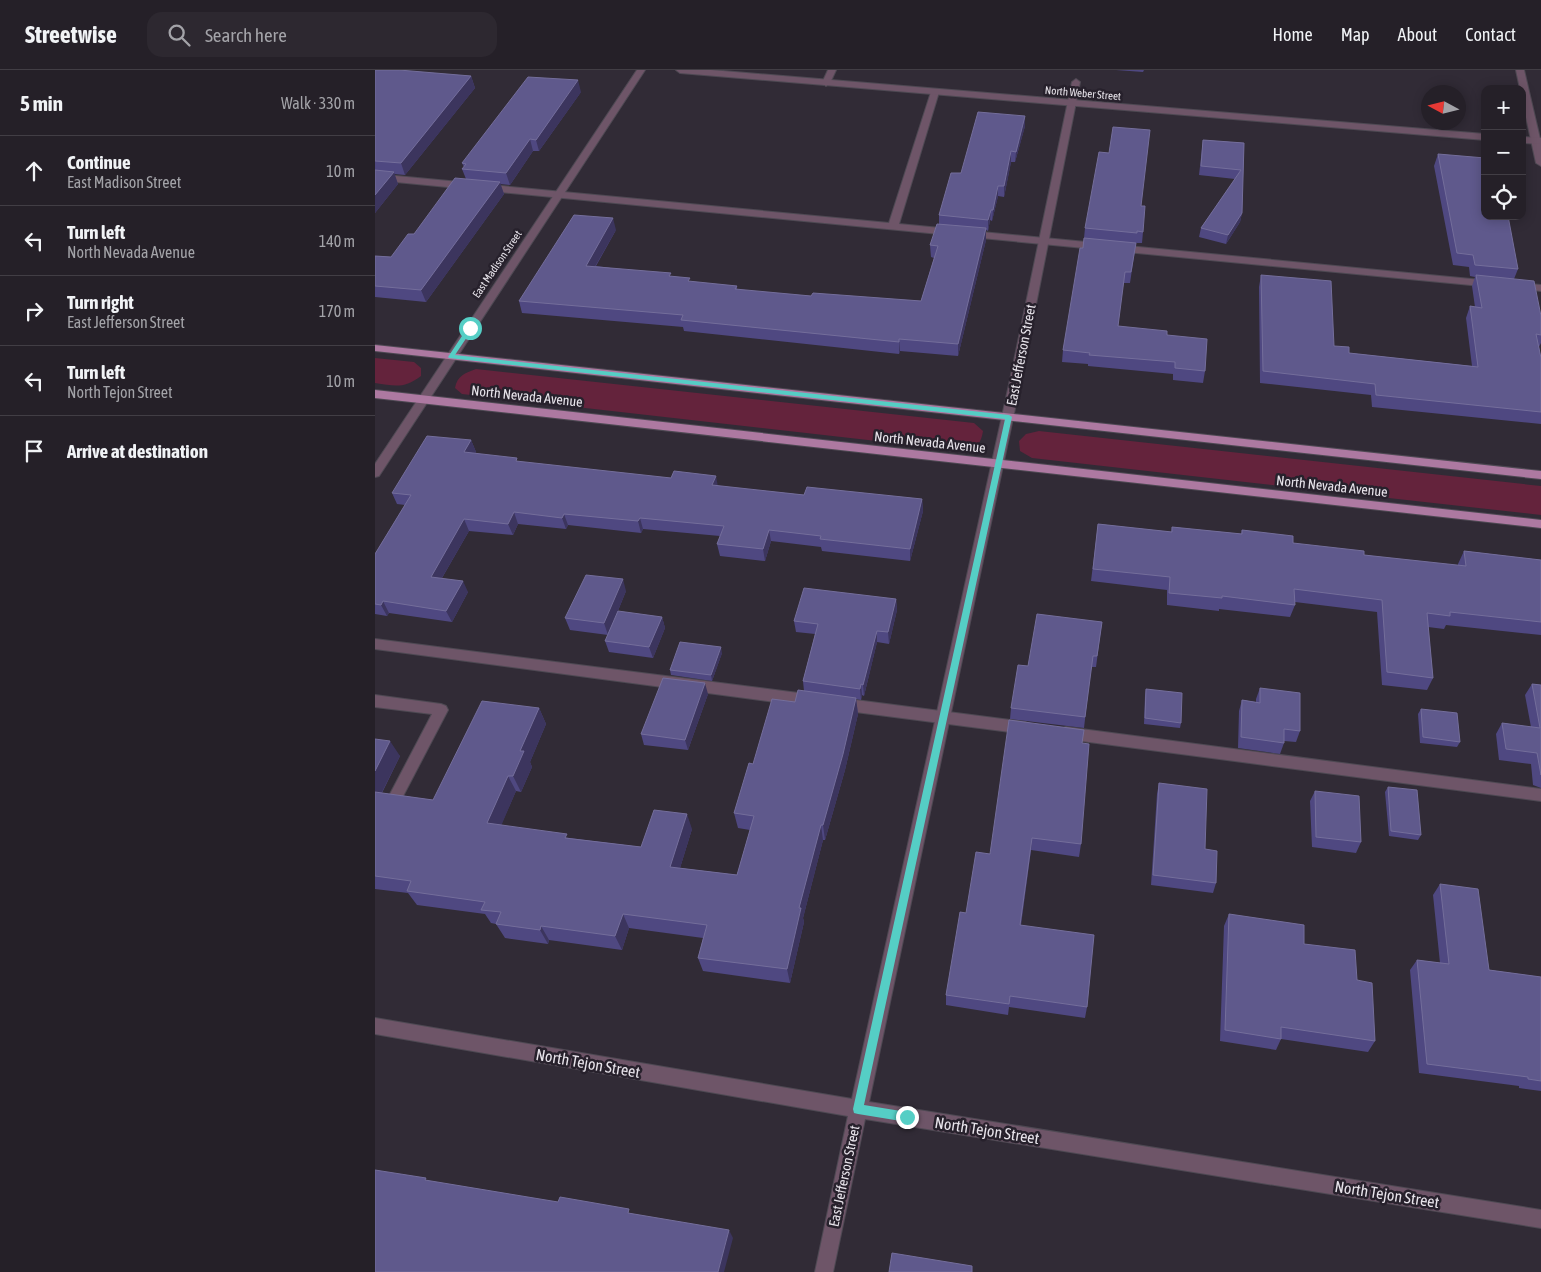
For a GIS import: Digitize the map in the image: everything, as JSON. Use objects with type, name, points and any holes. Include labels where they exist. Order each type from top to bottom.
[{"type":"main road","points":[[375,348],[1541,475]]},
{"type":"main road","name":"North Nevada Avenue","points":[[375,394],[998,465],[1541,524]]},
{"type":"street","name":"East Madison Street","points":[[375,473],[641,70]]},
{"type":"street","name":"North Weber Street","points":[[680,70],[1481,137]]},
{"type":"street","points":[[826,83],[832,70]]},
{"type":"street","points":[[1520,70],[1539,141],[1541,163]]},
{"type":"street","name":"East Jefferson Street","points":[[824,1272],[942,718],[1009,417],[1076,82]]},
{"type":"street","points":[[893,226],[935,92]]},
{"type":"street","points":[[1526,140],[1539,141]]},
{"type":"street","points":[[375,177],[1541,288]]},
{"type":"street","points":[[375,644],[1541,796]]},
{"type":"street","points":[[375,701],[441,710],[396,796]]},
{"type":"street","name":"North Tejon Street","points":[[375,1026],[858,1109],[1541,1219]]},
{"type":"shaded area","points":[[375,358],[414,362],[421,368],[421,376],[399,386],[375,383]]},
{"type":"shaded area","points":[[476,369],[974,423],[983,431],[978,444],[965,451],[462,394],[455,388],[458,381],[465,374]]},
{"type":"shaded area","points":[[1039,431],[1541,486],[1541,515],[1032,458],[1020,451],[1019,441],[1026,434]]},
{"type":"building","points":[[375,70],[471,76],[401,163],[375,161]]},
{"type":"building","points":[[528,77],[578,80],[536,140],[530,139],[506,173],[462,169],[466,164],[462,163]]},
{"type":"building","points":[[978,112],[1025,116],[1016,152],[1011,151],[1004,186],[998,186],[993,210],[991,210],[988,220],[939,215],[951,173],[961,173]]},
{"type":"building","points":[[1113,127],[1150,130],[1141,206],[1145,206],[1143,232],[1085,228],[1099,152],[1109,153]]},
{"type":"building","points":[[1203,140],[1244,143],[1242,213],[1228,235],[1201,228],[1241,170],[1201,166]]},
{"type":"building","points":[[1438,154],[1481,158],[1481,220],[1509,220],[1518,269],[1475,265],[1473,255],[1457,253]]},
{"type":"building","points":[[375,170],[394,172],[375,195]]},
{"type":"building","points":[[455,178],[500,182],[421,290],[375,286],[375,256],[391,257],[408,234],[414,234]]},
{"type":"building","points":[[574,215],[613,218],[586,266],[671,273],[669,276],[690,278],[688,281],[737,286],[735,289],[811,296],[813,293],[921,301],[938,246],[930,245],[937,224],[986,228],[958,344],[899,339],[899,342],[681,320],[683,315],[519,301]]},
{"type":"building","points":[[1084,238],[1136,243],[1131,272],[1125,272],[1118,326],[1167,331],[1167,335],[1207,339],[1205,371],[1175,368],[1175,362],[1089,355],[1090,353],[1063,350],[1080,248],[1083,248]]},
{"type":"building","points":[[1261,275],[1331,281],[1334,346],[1349,347],[1349,353],[1478,367],[1470,306],[1482,308],[1476,275],[1534,281],[1541,316],[1541,335],[1536,334],[1541,358],[1541,412],[1376,395],[1375,384],[1263,371]]},
{"type":"building","points":[[427,436],[471,440],[464,452],[517,458],[516,461],[671,478],[674,471],[716,476],[712,485],[804,495],[807,487],[922,499],[910,549],[820,539],[821,536],[769,530],[763,549],[717,544],[724,526],[640,518],[638,521],[564,514],[562,518],[514,512],[508,524],[464,519],[431,577],[463,581],[446,611],[383,601],[381,605],[375,604],[375,554],[411,495],[392,493]]},
{"type":"building","points":[[1098,524],[1172,532],[1172,527],[1242,534],[1242,530],[1293,536],[1293,543],[1364,551],[1364,555],[1466,566],[1464,551],[1541,560],[1541,622],[1450,612],[1450,616],[1427,613],[1433,678],[1387,672],[1382,600],[1294,589],[1295,605],[1222,596],[1222,598],[1169,593],[1170,577],[1093,569]]},
{"type":"building","points":[[586,575],[623,579],[604,623],[565,618]]},
{"type":"building","points":[[804,588],[896,599],[888,632],[877,631],[863,685],[861,684],[860,689],[803,681],[818,624],[794,621]]},
{"type":"building","points":[[618,611],[662,617],[649,647],[605,641]]},
{"type":"building","points":[[1037,614],[1102,622],[1097,656],[1093,656],[1085,717],[1011,708],[1018,665],[1028,666]]},
{"type":"building","points":[[680,642],[721,647],[711,675],[670,670]]},
{"type":"building","points":[[663,678],[705,683],[685,740],[641,734]]},
{"type":"building","points":[[1532,684],[1541,685],[1541,775],[1537,753],[1506,749],[1502,723],[1540,728]]},
{"type":"building","points":[[1260,688],[1300,693],[1300,731],[1284,729],[1284,743],[1241,737],[1242,700],[1260,703]]},
{"type":"building","points":[[1146,689],[1182,693],[1181,723],[1145,718]]},
{"type":"building","points":[[798,690],[856,698],[843,754],[823,825],[821,825],[799,908],[801,908],[787,969],[698,958],[707,925],[623,914],[615,936],[541,926],[540,930],[496,924],[501,912],[481,910],[485,902],[407,891],[411,881],[375,876],[375,792],[433,800],[482,701],[539,708],[520,751],[524,751],[513,776],[508,776],[487,823],[567,834],[565,838],[641,847],[654,810],[687,814],[670,867],[737,875],[754,816],[734,813],[749,763],[753,764],[772,699],[795,702]]},
{"type":"building","points":[[1421,709],[1457,713],[1460,742],[1423,737]]},
{"type":"building","points":[[1009,720],[1084,730],[1082,743],[1089,744],[1081,844],[1032,838],[1020,925],[1094,935],[1087,1007],[1010,996],[1009,1004],[946,995],[960,912],[966,913],[976,852],[990,854]]},
{"type":"building","points":[[375,739],[390,741],[375,771]]},
{"type":"building","points":[[1159,783],[1207,789],[1205,849],[1217,851],[1216,883],[1153,875]]},
{"type":"building","points":[[1388,787],[1417,790],[1421,835],[1391,831]]},
{"type":"building","points":[[1315,791],[1359,796],[1361,842],[1316,837]]},
{"type":"building","points":[[1440,884],[1478,889],[1489,970],[1541,977],[1541,1081],[1528,1079],[1528,1077],[1427,1064],[1417,960],[1449,964]]},
{"type":"building","points":[[1229,914],[1304,925],[1304,944],[1355,950],[1357,980],[1372,983],[1375,1041],[1281,1027],[1281,1039],[1225,1030]]},
{"type":"building","points":[[375,1170],[558,1202],[560,1197],[629,1209],[628,1213],[729,1230],[718,1272],[375,1272]]},
{"type":"building","points":[[892,1253],[972,1266],[972,1272],[889,1272]]},
{"type":"route","points":[[470,328],[451,357],[1009,417],[858,1109],[907,1117]]}]
